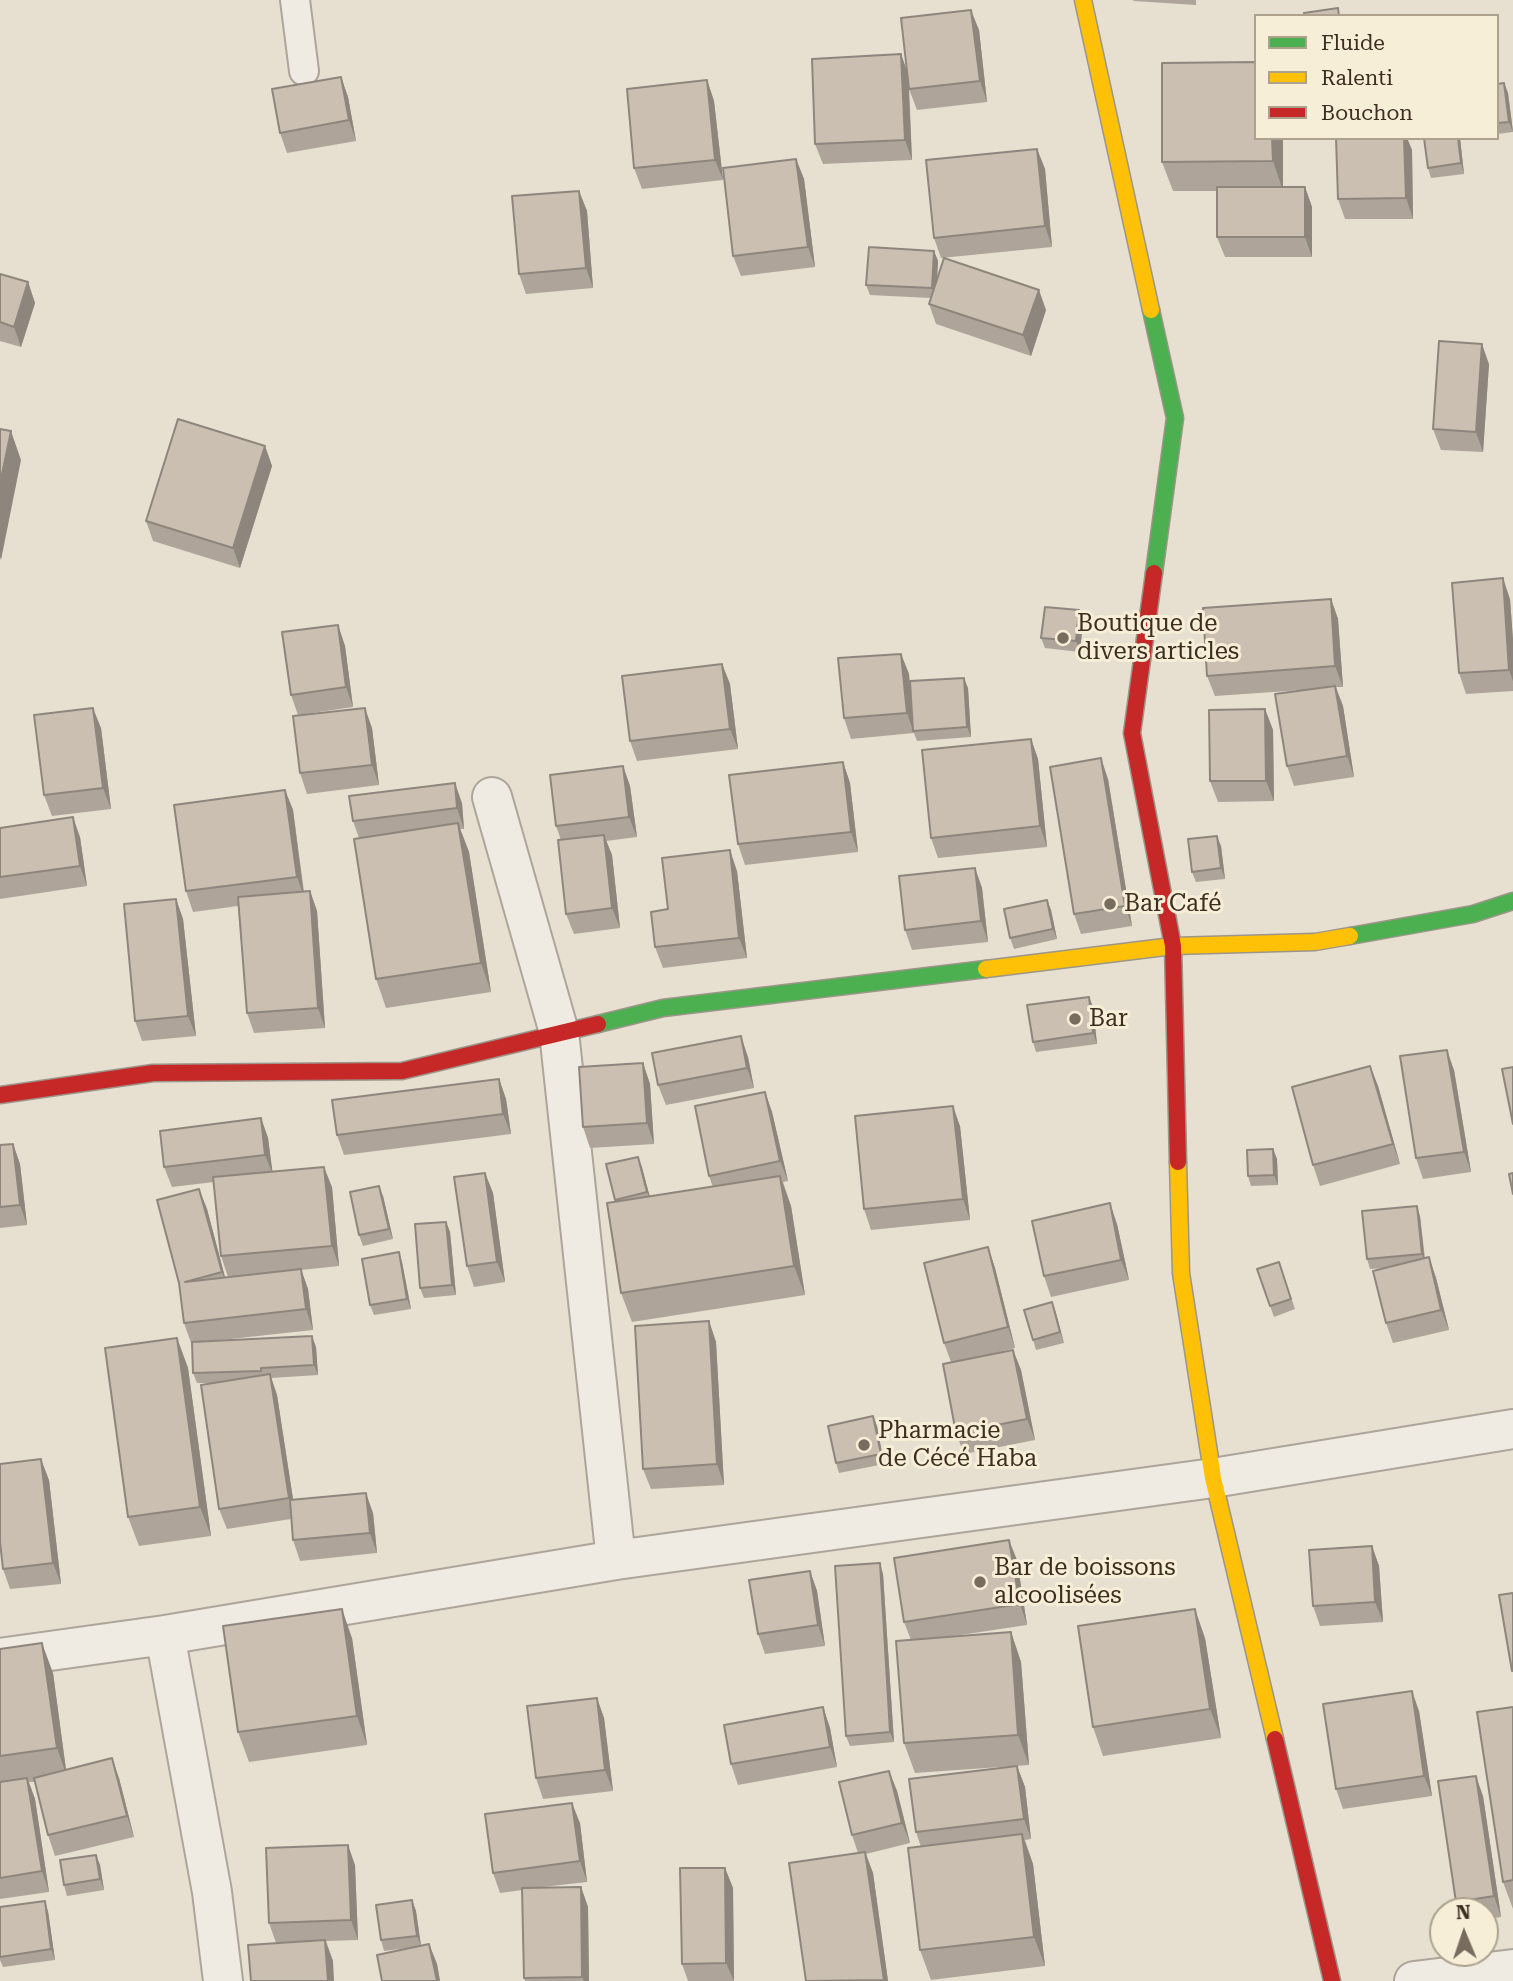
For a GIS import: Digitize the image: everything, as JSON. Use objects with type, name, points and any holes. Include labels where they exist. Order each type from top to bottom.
[{"type":"street","points":[[1083,0],[1175,418],[1132,733],[1173,946],[1181,1273],[1213,1478],[1332,1981]]},
{"type":"street","points":[[492,797],[559,1032],[616,1560]]},
{"type":"street","points":[[0,1096],[153,1073],[402,1071],[663,1008],[1173,946],[1315,942],[1473,914],[1513,901]]},
{"type":"street","points":[[0,1658],[165,1635],[616,1560],[1213,1478],[1513,1429]]},
{"type":"street","points":[[165,1635],[212,1892],[223,1981]]},
{"type":"street","points":[[1414,1981],[1513,1969]]},
{"type":"lane","points":[[295,0],[304,71]]},
{"type":"building","points":[[1338,8],[1339,14],[1304,14]]},
{"type":"building","points":[[971,10],[980,81],[909,89],[901,18]]},
{"type":"building","points":[[901,54],[905,140],[815,144],[812,59]]},
{"type":"building","points":[[1254,62],[1254,140],[1272,140],[1273,161],[1162,162],[1162,63]]},
{"type":"building","points":[[341,77],[349,120],[280,133],[272,89]]},
{"type":"building","points":[[707,80],[715,160],[634,168],[627,89]]},
{"type":"building","points":[[1504,83],[1509,122],[1499,123],[1499,84]]},
{"type":"building","points":[[1336,140],[1404,140],[1406,198],[1338,199]]},
{"type":"building","points":[[1424,140],[1458,140],[1461,163],[1428,168]]},
{"type":"building","points":[[1037,149],[1045,226],[934,238],[926,160]]},
{"type":"building","points":[[796,159],[808,247],[733,256],[723,168]]},
{"type":"building","points":[[1217,187],[1305,187],[1305,237],[1217,237]]},
{"type":"building","points":[[579,191],[586,268],[519,274],[512,196]]},
{"type":"building","points":[[869,247],[934,251],[932,288],[866,285]]},
{"type":"building","points":[[944,258],[1039,290],[1023,335],[929,304]]},
{"type":"building","points":[[0,274],[28,282],[14,327],[0,322]]},
{"type":"building","points":[[1439,341],[1482,344],[1476,432],[1433,429]]},
{"type":"building","points":[[178,419],[265,446],[233,548],[146,521]]},
{"type":"building","points":[[0,429],[11,431],[0,484]]},
{"type":"building","points":[[1503,578],[1509,670],[1459,673],[1452,583]]},
{"type":"building","points":[[1331,599],[1335,666],[1207,676],[1203,608]]},
{"type":"building","points":[[1045,607],[1079,610],[1076,641],[1041,638]]},
{"type":"building","points":[[338,625],[346,687],[291,695],[282,632]]},
{"type":"building","points":[[901,654],[907,713],[844,718],[838,658]]},
{"type":"building","points":[[722,664],[730,729],[630,741],[622,676]]},
{"type":"building","points":[[964,678],[967,727],[913,731],[910,681]]},
{"type":"building","points":[[1335,686],[1347,756],[1287,766],[1275,694]]},
{"type":"building","points":[[93,708],[103,788],[44,795],[34,715]]},
{"type":"building","points":[[365,708],[372,765],[300,773],[293,716]]},
{"type":"building","points":[[1265,709],[1266,781],[1210,781],[1209,710]]},
{"type":"building","points":[[1031,739],[1040,826],[931,838],[922,750]]},
{"type":"building","points":[[1101,758],[1125,906],[1074,914],[1050,767]]},
{"type":"building","points":[[843,762],[851,832],[738,844],[729,775]]},
{"type":"building","points":[[623,766],[629,817],[556,826],[550,775]]},
{"type":"building","points":[[455,783],[457,808],[353,821],[349,796]]},
{"type":"building","points":[[285,790],[297,877],[186,891],[174,805]]},
{"type":"building","points":[[73,817],[80,866],[0,877],[0,828]]},
{"type":"building","points":[[458,823],[481,963],[376,979],[354,839]]},
{"type":"building","points":[[604,835],[612,908],[566,914],[558,840]]},
{"type":"building","points":[[1217,836],[1221,868],[1192,872],[1188,839]]},
{"type":"building","points":[[730,850],[739,938],[655,947],[651,912],[668,909],[662,858]]},
{"type":"building","points":[[975,868],[981,921],[905,930],[899,876]]},
{"type":"building","points":[[310,891],[318,1008],[247,1013],[238,897]]},
{"type":"building","points":[[176,899],[188,1016],[135,1021],[124,904]]},
{"type":"building","points":[[1047,900],[1053,929],[1010,938],[1004,909]]},
{"type":"building","points":[[1089,997],[1093,1033],[1033,1042],[1027,1005]]},
{"type":"building","points":[[741,1036],[747,1068],[658,1085],[652,1053]]},
{"type":"building","points":[[1447,1050],[1464,1152],[1416,1158],[1400,1056]]},
{"type":"building","points":[[643,1063],[647,1123],[583,1127],[579,1067]]},
{"type":"building","points":[[1370,1066],[1393,1144],[1313,1165],[1292,1087]]},
{"type":"building","points":[[1513,1067],[1513,1124],[1502,1069]]},
{"type":"building","points":[[499,1079],[503,1114],[337,1135],[332,1100]]},
{"type":"building","points":[[765,1092],[780,1161],[709,1176],[695,1106]]},
{"type":"building","points":[[953,1106],[963,1199],[864,1209],[855,1116]]},
{"type":"building","points":[[261,1118],[265,1155],[164,1167],[160,1131]]},
{"type":"building","points":[[13,1144],[20,1205],[0,1207],[0,1145]]},
{"type":"building","points":[[1273,1149],[1274,1175],[1248,1176],[1247,1150]]},
{"type":"building","points":[[638,1157],[647,1192],[615,1200],[606,1164]]},
{"type":"building","points":[[324,1167],[332,1246],[221,1256],[213,1177]]},
{"type":"building","points":[[485,1173],[497,1262],[467,1266],[454,1177]]},
{"type":"building","points":[[1513,1173],[1513,1194],[1509,1174]]},
{"type":"building","points":[[780,1176],[794,1266],[621,1293],[607,1203]]},
{"type":"building","points":[[379,1186],[389,1229],[359,1235],[350,1192]]},
{"type":"building","points":[[199,1189],[222,1272],[185,1282],[301,1269],[306,1309],[184,1323],[179,1283],[157,1200]]},
{"type":"building","points":[[1110,1203],[1121,1260],[1044,1276],[1032,1221]]},
{"type":"building","points":[[1417,1206],[1422,1254],[1367,1259],[1362,1211]]},
{"type":"building","points":[[446,1222],[452,1285],[420,1288],[415,1224]]},
{"type":"building","points":[[988,1247],[1008,1327],[944,1343],[924,1263]]},
{"type":"building","points":[[399,1252],[407,1299],[370,1305],[362,1259]]},
{"type":"building","points":[[1429,1257],[1441,1310],[1386,1323],[1373,1271]]},
{"type":"building","points":[[1279,1262],[1291,1299],[1270,1306],[1257,1269]]},
{"type":"building","points":[[1052,1302],[1060,1332],[1033,1340],[1024,1310]]},
{"type":"building","points":[[709,1321],[717,1464],[643,1469],[635,1326]]},
{"type":"building","points":[[312,1336],[314,1365],[261,1368],[261,1371],[193,1373],[192,1342]]},
{"type":"building","points":[[177,1338],[200,1507],[128,1517],[105,1348]]},
{"type":"building","points":[[1013,1350],[1027,1419],[956,1433],[943,1364]]},
{"type":"building","points":[[270,1374],[289,1498],[219,1509],[201,1385]]},
{"type":"building","points":[[873,1416],[881,1454],[836,1463],[828,1426]]},
{"type":"building","points":[[41,1459],[53,1563],[3,1569],[0,1542],[0,1464]]},
{"type":"building","points":[[366,1493],[370,1533],[293,1540],[290,1500]]},
{"type":"building","points":[[1009,1540],[1020,1604],[904,1622],[894,1558]]},
{"type":"building","points":[[1372,1546],[1375,1602],[1313,1606],[1309,1550]]},
{"type":"building","points":[[880,1563],[890,1732],[846,1736],[835,1566]]},
{"type":"building","points":[[810,1571],[818,1625],[758,1634],[749,1580]]},
{"type":"building","points":[[1513,1593],[1513,1671],[1512,1671],[1499,1595]]},
{"type":"building","points":[[342,1609],[357,1716],[238,1732],[223,1626]]},
{"type":"building","points":[[1195,1609],[1210,1709],[1093,1727],[1078,1626]]},
{"type":"building","points":[[1011,1632],[1018,1735],[904,1743],[896,1641]]},
{"type":"building","points":[[42,1643],[57,1748],[0,1756],[0,1649]]},
{"type":"building","points":[[1412,1691],[1424,1776],[1336,1789],[1323,1704]]},
{"type":"building","points":[[597,1698],[605,1770],[536,1778],[527,1706]]},
{"type":"building","points":[[823,1707],[830,1747],[731,1764],[724,1725]]},
{"type":"building","points":[[1513,1707],[1513,1880],[1503,1882],[1477,1712]]},
{"type":"building","points":[[112,1758],[127,1816],[48,1835],[34,1778]]},
{"type":"building","points":[[1017,1766],[1024,1819],[916,1832],[909,1779]]},
{"type":"building","points":[[889,1771],[902,1823],[852,1835],[839,1782]]},
{"type":"building","points":[[1476,1776],[1494,1896],[1455,1897],[1438,1781]]},
{"type":"building","points":[[27,1778],[42,1871],[0,1878],[0,1782]]},
{"type":"building","points":[[572,1803],[580,1861],[493,1873],[485,1814]]},
{"type":"building","points":[[1022,1834],[1034,1937],[920,1950],[908,1848]]},
{"type":"building","points":[[348,1845],[351,1920],[269,1923],[266,1848]]},
{"type":"building","points":[[865,1852],[884,1980],[806,1981],[789,1863]]},
{"type":"building","points":[[96,1855],[100,1879],[64,1885],[60,1860]]},
{"type":"building","points":[[680,1868],[725,1868],[726,1963],[682,1964]]},
{"type":"building","points":[[581,1887],[582,1977],[524,1978],[522,1888]]},
{"type":"building","points":[[412,1900],[417,1936],[381,1940],[376,1905]]},
{"type":"building","points":[[45,1901],[51,1949],[0,1957],[0,1907]]},
{"type":"building","points":[[325,1940],[328,1981],[251,1981],[248,1945]]},
{"type":"building","points":[[429,1944],[437,1981],[382,1981],[377,1955]]},
{"type":"traffic: fast","points":[[1151,310],[1175,418],[1154,573]]},
{"type":"traffic: fast","points":[[1350,936],[1473,914],[1513,901]]},
{"type":"traffic: fast","points":[[598,1024],[663,1008],[986,969]]},
{"type":"traffic: slow","points":[[1083,0],[1151,310]]},
{"type":"traffic: slow","points":[[986,969],[1173,946],[1315,942],[1350,936]]},
{"type":"traffic: slow","points":[[1178,1162],[1181,1273],[1213,1478],[1275,1739]]},
{"type":"traffic: jam","points":[[1154,573],[1132,733],[1173,946],[1178,1162]]},
{"type":"traffic: jam","points":[[0,1095],[153,1073],[402,1071],[598,1024]]},
{"type":"traffic: jam","points":[[1275,1739],[1332,1981]]},
{"type":"place","name":"Boutique de divers articles","points":[[1063,638]]},
{"type":"place","name":"Bar Café","points":[[1110,904]]},
{"type":"place","name":"Bar","points":[[1075,1019]]},
{"type":"place","name":"Pharmacie de Cécé Haba","points":[[864,1445]]},
{"type":"place","name":"Bar de boissons alcoolisées","points":[[980,1582]]}]
